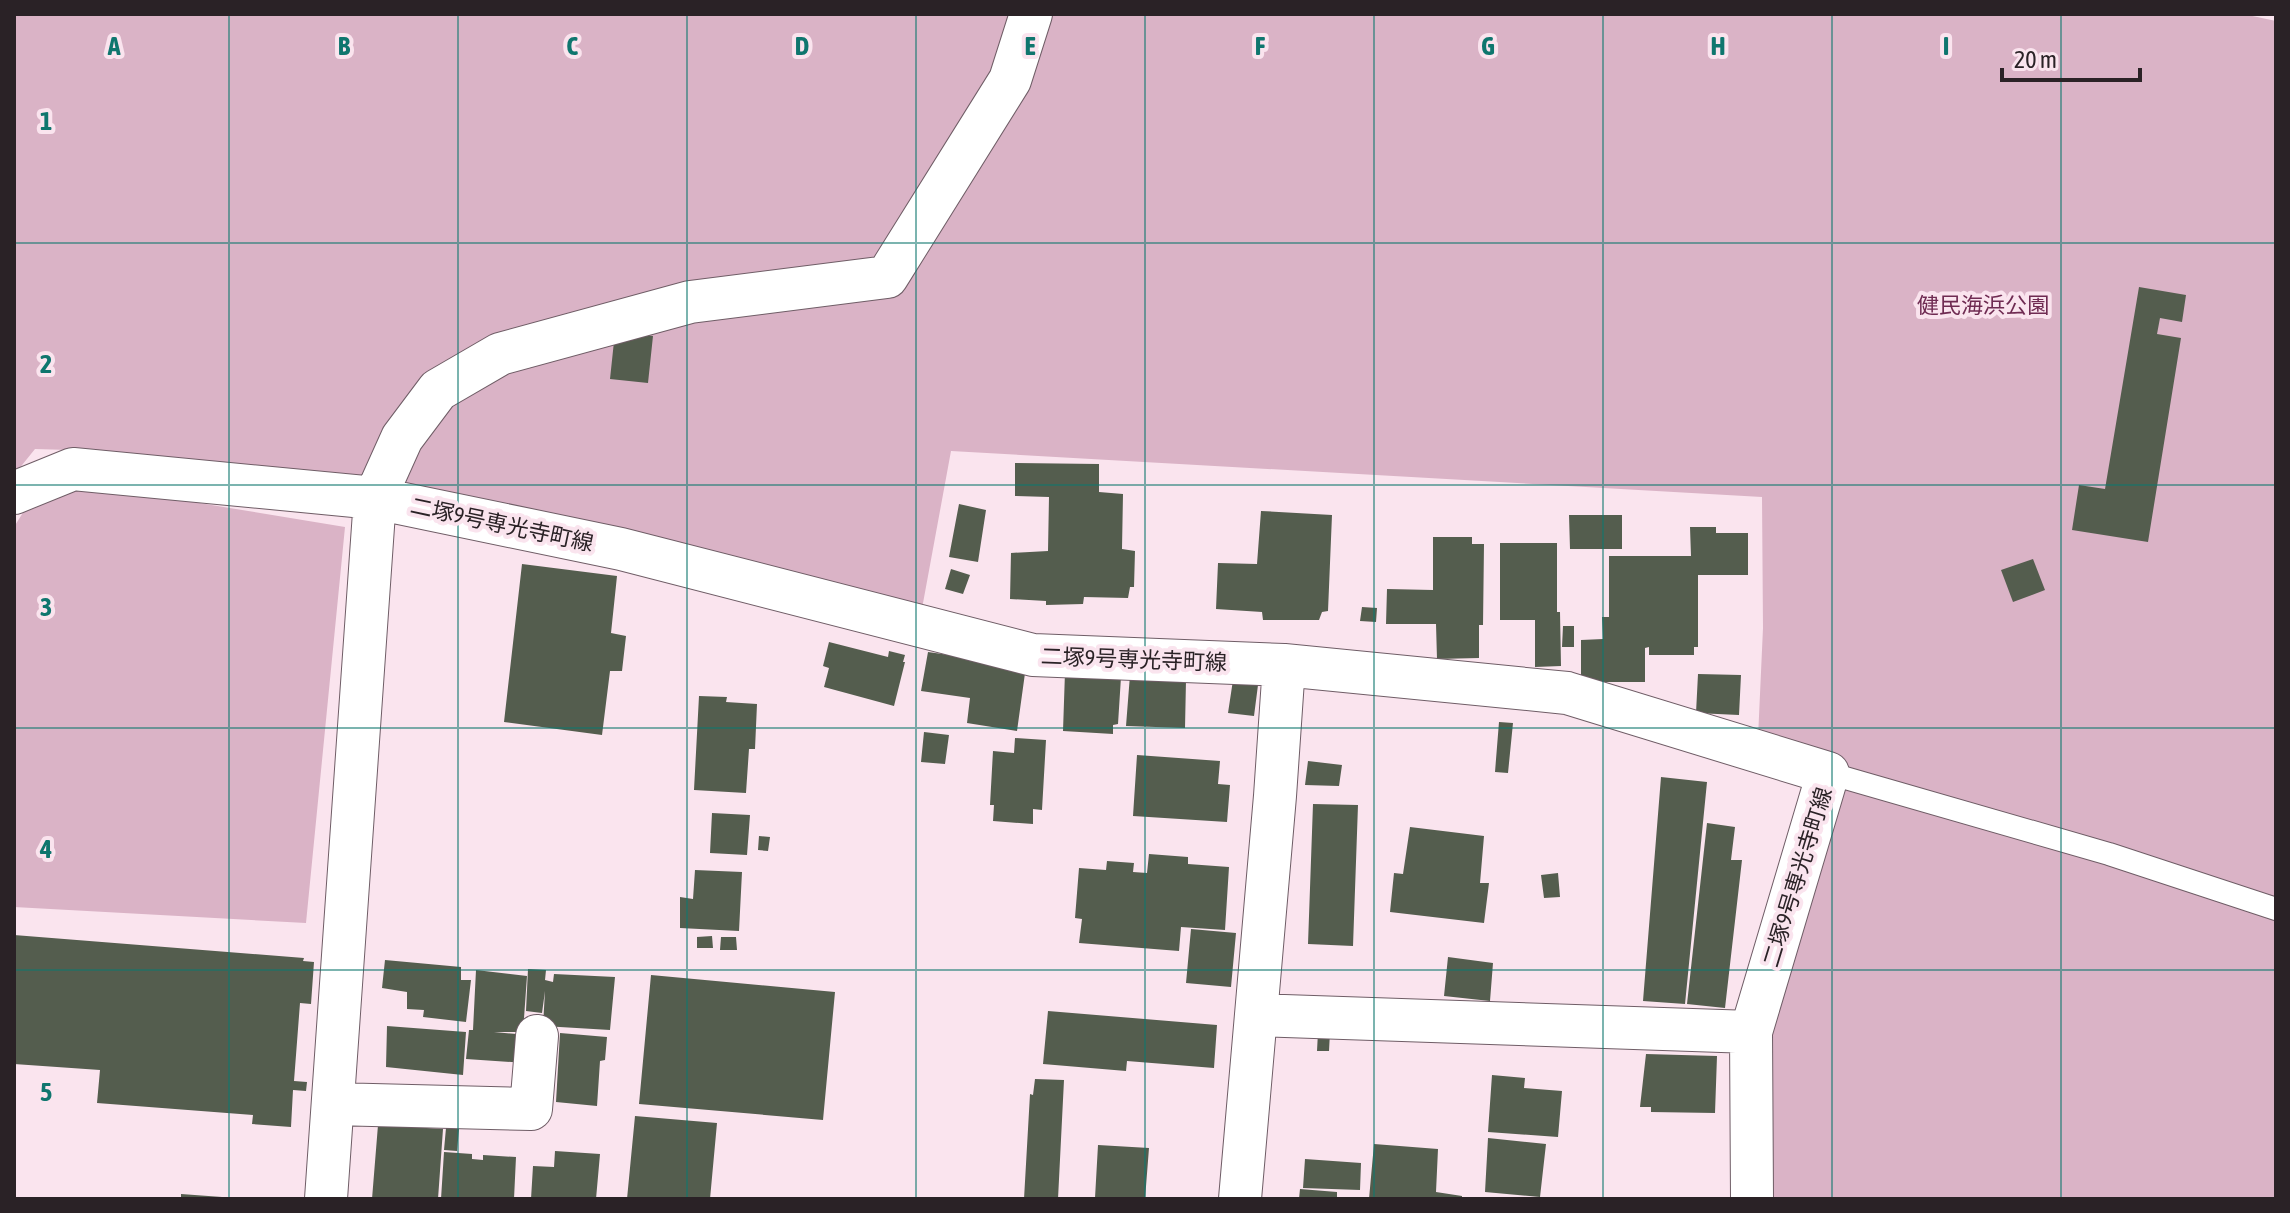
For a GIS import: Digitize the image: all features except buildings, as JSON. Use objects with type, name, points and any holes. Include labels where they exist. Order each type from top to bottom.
[{"type":"street","points":[[326,1199],[375,498],[402,438],[438,390],[500,354],[690,302],[887,277],[1010,80],[1031,14]]},
{"type":"street","name":"二塚9号専光寺町線","points":[[14,493],[73,469],[375,498],[621,549],[1033,655],[1284,665],[1567,693],[1828,773],[1751,1032],[1752,1199]]},
{"type":"street","points":[[1240,1199],[1284,665]]},
{"type":"street","points":[[1256,1015],[1751,1032]]},
{"type":"street","points":[[333,1104],[531,1109],[537,1036]]},
{"type":"lane","points":[[1828,773],[2109,854],[2276,909]]},
{"type":"green space","name":"健民海浜公園","points":[[14,14],[2243,14],[2276,21],[2276,1199],[1766,1199],[1768,1048],[1833,822],[1845,760],[1758,738],[1763,628],[1762,497],[951,451],[921,614],[103,451],[35,449],[14,475]]},
{"type":"green space","points":[[78,483],[345,527],[306,923],[14,907],[14,527],[24,511]]}]
